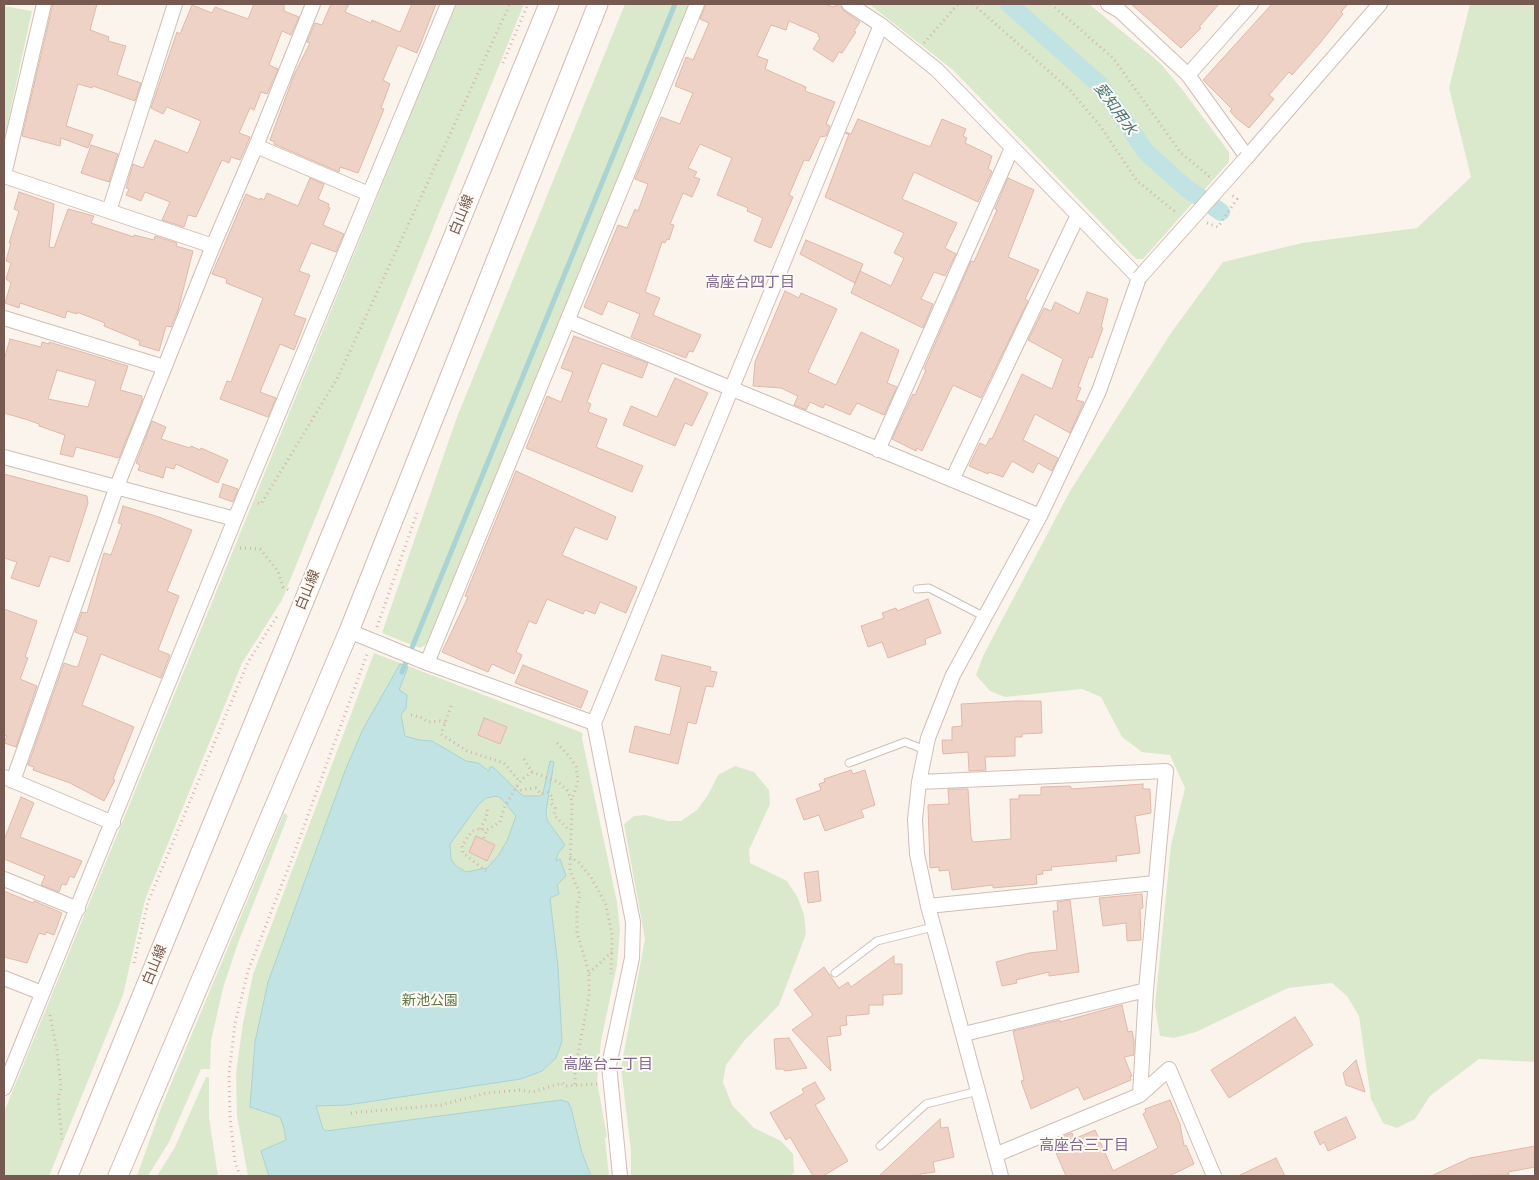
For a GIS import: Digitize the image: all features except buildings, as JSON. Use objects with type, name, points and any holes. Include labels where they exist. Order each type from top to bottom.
[{"type":"street","points":[[44,4],[4,175],[212,246]]},
{"type":"street","points":[[109,211],[175,4]]},
{"type":"street","points":[[113,823],[8,779],[117,486],[212,246],[256,146],[313,4]]},
{"type":"street","points":[[4,1088],[225,543],[448,4]]},
{"type":"street","name":"白山線","points":[[68,1176],[549,4]]},
{"type":"street","points":[[118,1176],[348,631],[598,4]]},
{"type":"street","points":[[427,663],[697,4]]},
{"type":"street","points":[[849,4],[881,25],[937,70],[1139,278]]},
{"type":"street","points":[[1188,75],[1251,4]]},
{"type":"street","points":[[1002,1176],[933,927],[917,854],[915,820],[919,782],[928,738],[953,675],[1040,516],[1098,391],[1139,278],[1380,4]]},
{"type":"street","points":[[1118,6],[1188,75],[1247,157]]},
{"type":"street","points":[[620,1176],[609,1065],[632,958],[633,922],[594,723],[730,388],[881,25]]},
{"type":"street","points":[[256,146],[369,194]]},
{"type":"street","points":[[878,450],[1012,148]]},
{"type":"street","points":[[952,480],[1078,215]]},
{"type":"street","points":[[4,318],[164,367]]},
{"type":"street","points":[[568,321],[1040,516]]},
{"type":"street","points":[[4,457],[235,519]]},
{"type":"street","points":[[348,631],[427,663],[594,723]]},
{"type":"street","points":[[919,782],[1166,772],[1146,990],[1140,1095]]},
{"type":"street","points":[[4,879],[78,909]]},
{"type":"street","points":[[928,906],[1155,883]]},
{"type":"street","points":[[4,978],[42,993]]},
{"type":"street","points":[[964,1034],[1146,990]]},
{"type":"street","points":[[995,1155],[1140,1095],[1170,1069],[1214,1176]]},
{"type":"lane","points":[[917,588],[929,588],[985,617]]},
{"type":"lane","points":[[848,763],[905,742],[925,750]]},
{"type":"lane","points":[[835,973],[877,941],[933,927]]},
{"type":"lane","points":[[880,1146],[926,1104],[979,1091]]},
{"type":"path","points":[[244,498],[261,504],[338,377],[510,4]]},
{"type":"path","points":[[502,68],[528,4]]},
{"type":"path","points":[[916,52],[958,4]]},
{"type":"path","points":[[974,4],[1070,90],[1100,127],[1137,181],[1177,213],[1185,216]]},
{"type":"path","points":[[1051,4],[1113,58],[1181,153],[1216,182]]},
{"type":"path","points":[[1202,221],[1218,227],[1237,199],[1230,193]]},
{"type":"path","points":[[240,1176],[235,1162],[230,1117],[229,1074],[235,1023],[248,971],[372,641],[419,507]]},
{"type":"path","points":[[225,543],[237,548],[260,549],[278,571],[283,587],[288,590]]},
{"type":"path","points":[[287,596],[292,581]]},
{"type":"path","points":[[134,967],[148,902],[248,662],[281,610]]},
{"type":"path","points":[[451,706],[441,734],[467,751],[504,763],[519,784],[521,790],[536,788],[541,794],[547,792],[552,797],[551,803],[555,808],[554,815],[570,831]]},
{"type":"path","points":[[411,715],[420,717],[428,722],[440,721],[445,723]]},
{"type":"path","points":[[556,743],[569,756],[576,767],[578,781],[576,795],[572,801]]},
{"type":"path","points":[[524,759],[532,772],[558,782],[567,790],[572,801],[570,870],[580,895],[577,907],[577,933],[589,973],[589,997],[575,1069],[576,1085]]},
{"type":"path","points":[[484,838],[487,830],[500,822],[504,808],[519,784],[532,772]]},
{"type":"path","points":[[480,829],[486,818],[488,806]]},
{"type":"path","points":[[486,870],[463,853],[462,846],[472,831],[487,830]]},
{"type":"path","points":[[569,857],[579,863],[591,877],[606,905],[612,935],[611,976]]},
{"type":"path","points":[[589,973],[612,952]]},
{"type":"path","points":[[42,993],[49,1010],[57,1051],[61,1088],[58,1098],[62,1140],[67,1143]]},
{"type":"path","points":[[352,1113],[441,1105],[487,1093],[519,1090],[533,1092],[562,1083],[566,1086],[601,1084],[602,1076]]},
{"type":"green space","points":[[456,4],[524,4],[282,600],[242,663],[145,900],[123,995],[49,1176],[4,1176],[4,1112]]},
{"type":"green space","points":[[625,4],[689,4],[428,643],[420,648],[382,633],[457,417]]},
{"type":"green space","points":[[869,4],[1089,4],[1159,62],[1229,152],[1229,162],[1143,259],[1136,259],[953,70]]},
{"type":"green space","points":[[1470,4],[1535,4],[1535,1062],[1479,1059],[1430,1096],[1415,1119],[1397,1128],[1383,1123],[1371,1099],[1359,1016],[1347,996],[1332,983],[1288,988],[1196,1032],[1174,1038],[1160,1036],[1155,1006],[1171,845],[1185,788],[1170,755],[1142,752],[1122,737],[1101,697],[1082,689],[1005,697],[990,691],[976,675],[984,654],[1070,491],[1171,333],[1223,262],[1302,243],[1417,228],[1471,177],[1449,88]]},
{"type":"green space","points":[[4,6],[32,11],[4,139]]},
{"type":"green space","name":"新池公園","points":[[374,653],[583,733],[582,738],[617,902],[620,929],[617,965],[601,1041],[597,1081],[607,1137],[605,1138],[609,1176],[248,1176],[237,1116],[236,1073],[243,1023],[253,974]]},
{"type":"green space","points":[[735,766],[754,772],[769,790],[770,804],[749,850],[750,863],[787,881],[798,898],[804,915],[806,934],[779,1005],[744,1041],[726,1065],[723,1082],[732,1105],[754,1128],[781,1141],[793,1154],[794,1172],[791,1176],[631,1176],[631,1151],[621,1068],[645,939],[624,824],[634,816],[645,815],[668,821],[681,821],[697,810],[708,795],[718,775]]},
{"type":"green space","points":[[284,813],[288,816],[238,943],[223,988],[211,1041],[210,1069],[201,1069],[169,1142],[148,1176],[137,1176],[161,1108]]},
{"type":"green space","points":[[206,1077],[209,1077],[209,1118],[218,1176],[157,1176],[175,1147]]},
{"type":"water","name":"新池公園","points":[[400,664],[408,667],[399,690],[407,695],[406,708],[401,715],[405,736],[432,741],[466,761],[478,763],[489,771],[490,767],[493,767],[523,796],[540,796],[543,793],[550,761],[554,762],[546,811],[547,820],[565,845],[558,853],[556,861],[560,859],[566,876],[557,885],[559,894],[550,898],[558,967],[562,1041],[556,1058],[542,1071],[521,1079],[347,1105],[316,1106],[323,1129],[326,1131],[561,1100],[568,1102],[571,1108],[582,1153],[591,1176],[269,1176],[261,1151],[286,1140],[280,1117],[250,1107],[255,1042],[268,982],[345,771],[362,731]],"holes":[[[496,796],[501,798],[516,816],[507,841],[498,856],[487,868],[466,872],[456,866],[451,859],[450,844],[479,804],[486,798]]]},
{"type":"waterway","points":[[402,672],[675,4]]},
{"type":"waterway","name":"愛知用水","points":[[1009,4],[1100,85],[1146,152],[1186,188],[1221,212]]},
{"type":"district","name":"高座台四丁目","points":[[750,283]]},
{"type":"district","name":"高座台二丁目","points":[[608,1065]]},
{"type":"district","name":"高座台三丁目","points":[[1084,1146]]}]
